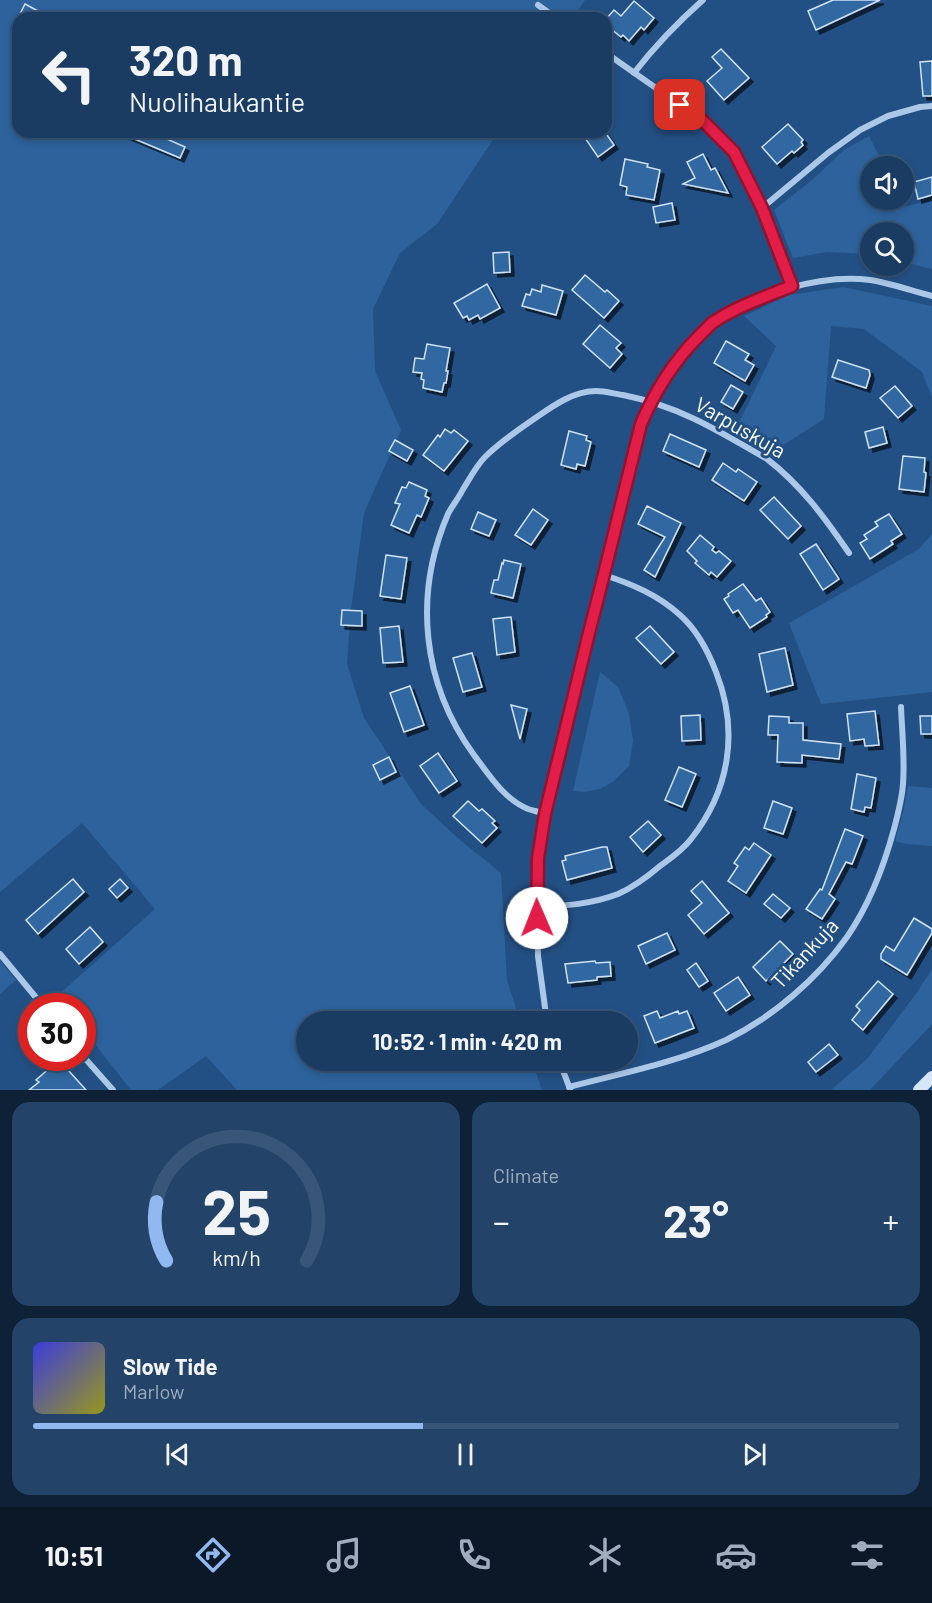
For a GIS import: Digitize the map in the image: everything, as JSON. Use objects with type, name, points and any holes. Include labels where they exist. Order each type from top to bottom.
[{"type":"street","points":[[634,73],[647,56],[703,0]]},
{"type":"street","points":[[538,5],[548,12]]},
{"type":"street","points":[[612,57],[703,121],[734,152],[762,208],[792,286]]},
{"type":"street","points":[[762,208],[828,153],[860,130],[888,116],[932,106]]},
{"type":"street","points":[[546,1011],[538,956],[537,887],[538,858],[545,814],[641,424],[650,401],[684,350],[711,324],[741,306],[792,286],[833,279],[870,280],[932,296]]},
{"type":"street","name":"Varpuskuja","points":[[545,814],[526,808],[508,796],[495,783],[467,746],[440,694],[432,668],[429,639],[427,607],[431,574],[438,542],[449,513],[483,459],[508,437],[548,409],[565,400],[589,392],[599,391],[673,408],[708,424],[767,459],[788,476],[808,497],[849,553]]},
{"type":"street","points":[[538,907],[590,903],[636,885],[690,841],[705,819],[725,776],[728,755],[727,711],[723,688],[711,658],[699,637],[682,616],[659,598],[604,574]]},
{"type":"street","name":"Tikankuja","points":[[570,1089],[667,1063],[727,1039],[783,1003],[833,955],[847,936],[872,892],[890,846],[903,783],[901,707]]},
{"type":"street","points":[[0,954],[32,993]]},
{"type":"street","points":[[96,1071],[113,1090]]},
{"type":"street","points":[[563,1071],[570,1089]]},
{"type":"street","points":[[919,1090],[932,1077]]},
{"type":"shaded area","points":[[0,0],[585,0],[577,12],[12,12],[12,138],[494,138],[437,224],[400,253],[373,309],[375,371],[401,430],[364,513],[351,609],[347,664],[364,718],[421,804],[501,873],[507,980],[517,1011],[296,1011],[296,1071],[535,1071],[542,1090],[237,1090],[206,1056],[158,1090],[131,1090],[96,1046],[96,993],[60,993],[155,909],[82,823],[0,892]]},
{"type":"shaded area","points":[[869,136],[879,156],[860,156],[860,210],[914,210],[914,204],[932,200],[932,269],[914,265],[914,222],[860,222],[860,254],[827,252],[793,258],[774,210],[812,180],[844,150]]},
{"type":"shaded area","points":[[843,287],[932,306],[932,397],[922,372],[864,329],[831,326],[824,419],[777,449],[739,423],[776,346],[744,316],[789,295]]},
{"type":"shaded area","points":[[932,534],[932,692],[821,704],[789,623],[919,549]]},
{"type":"shaded area","points":[[600,672],[618,687],[629,714],[633,741],[629,766],[614,781],[600,789],[584,792],[573,791]]},
{"type":"shaded area","points":[[908,786],[932,788],[932,846],[895,841]]},
{"type":"shaded area","points":[[0,961],[16,980],[0,994]]},
{"type":"shaded area","points":[[932,969],[932,1024],[870,1090],[831,1090],[867,1059]]},
{"type":"building","points":[[833,0],[880,0],[816,30],[808,11]]},
{"type":"building","points":[[634,1],[654,18],[644,30],[641,27],[629,41],[612,30],[612,12],[614,10],[621,16]]},
{"type":"building","points":[[25,4],[40,12],[21,12]]},
{"type":"building","points":[[721,49],[749,78],[724,100],[707,81],[722,68],[712,57]]},
{"type":"building","points":[[932,61],[932,96],[923,96],[920,62]]},
{"type":"building","points":[[788,124],[803,140],[801,142],[803,145],[777,164],[762,147]]},
{"type":"building","points":[[132,138],[165,138],[185,147],[180,158]]},
{"type":"building","points":[[585,138],[609,138],[614,145],[598,157]]},
{"type":"building","points":[[703,154],[711,170],[715,168],[728,193],[683,184],[695,178],[687,162]]},
{"type":"building","points":[[625,159],[648,164],[647,167],[660,170],[654,200],[626,195],[627,187],[620,185]]},
{"type":"building","points":[[932,177],[932,195],[918,199],[914,182]]},
{"type":"building","points":[[672,203],[675,220],[656,223],[653,207]]},
{"type":"building","points":[[509,252],[510,272],[494,273],[493,253]]},
{"type":"building","points":[[585,275],[619,301],[604,318],[572,290]]},
{"type":"building","points":[[487,284],[500,308],[480,319],[478,315],[469,320],[467,316],[463,318],[454,303]]},
{"type":"building","points":[[542,285],[563,291],[556,315],[522,306],[526,294],[530,295],[532,289],[541,292]]},
{"type":"building","points":[[600,325],[621,343],[616,348],[622,354],[610,368],[583,344]]},
{"type":"building","points":[[726,341],[749,354],[745,360],[754,365],[745,381],[714,363]]},
{"type":"building","points":[[427,344],[450,348],[446,383],[444,383],[442,392],[423,388],[422,373],[413,372],[415,358],[424,359]]},
{"type":"building","points":[[838,360],[869,370],[870,375],[866,388],[832,377]]},
{"type":"building","points":[[731,385],[743,392],[733,409],[721,402]]},
{"type":"building","points":[[895,386],[912,406],[898,418],[880,398]]},
{"type":"building","points":[[883,427],[887,443],[869,448],[865,432]]},
{"type":"building","points":[[445,429],[451,433],[454,430],[468,441],[444,471],[423,455]]},
{"type":"building","points":[[569,431],[587,436],[586,440],[591,442],[585,466],[577,464],[576,469],[561,465]]},
{"type":"building","points":[[670,434],[706,450],[699,467],[663,451]]},
{"type":"building","points":[[395,440],[413,450],[407,461],[389,451]]},
{"type":"building","points":[[903,456],[925,458],[924,492],[899,489]]},
{"type":"building","points":[[723,463],[736,472],[738,469],[757,482],[744,501],[712,480]]},
{"type":"building","points":[[409,482],[427,490],[425,496],[429,498],[421,517],[417,515],[409,533],[391,525],[400,504],[395,503],[402,487],[406,488]]},
{"type":"building","points":[[774,497],[801,526],[788,539],[760,510]]},
{"type":"building","points":[[647,506],[681,523],[655,577],[644,570],[665,537],[638,524]]},
{"type":"building","points":[[533,509],[548,520],[531,545],[515,535]]},
{"type":"building","points":[[478,512],[496,520],[489,536],[471,529]]},
{"type":"building","points":[[889,514],[902,534],[891,541],[893,544],[870,559],[860,543],[867,539],[864,535],[878,526],[875,522]]},
{"type":"building","points":[[700,535],[714,547],[712,550],[716,553],[719,551],[731,561],[717,577],[711,572],[709,575],[695,563],[697,561],[687,551]]},
{"type":"building","points":[[816,544],[839,579],[823,590],[800,554]]},
{"type":"building","points":[[386,555],[407,558],[401,599],[380,596]]},
{"type":"building","points":[[504,560],[521,564],[513,598],[491,593],[494,580],[498,580]]},
{"type":"building","points":[[743,584],[756,601],[761,598],[770,612],[766,615],[767,617],[750,628],[738,610],[733,613],[724,599]]},
{"type":"building","points":[[342,610],[362,611],[362,626],[341,625]]},
{"type":"building","points":[[511,617],[515,652],[497,655],[493,619]]},
{"type":"building","points":[[399,626],[403,662],[383,663],[380,628]]},
{"type":"building","points":[[650,626],[674,652],[661,664],[636,638]]},
{"type":"building","points":[[785,648],[793,685],[767,692],[759,654]]},
{"type":"building","points":[[472,653],[482,687],[463,692],[453,658]]},
{"type":"building","points":[[410,686],[424,725],[404,732],[390,693]]},
{"type":"building","points":[[511,705],[527,709],[520,739]]},
{"type":"building","points":[[875,711],[879,745],[865,746],[864,739],[850,741],[847,714]]},
{"type":"building","points":[[700,715],[701,740],[682,741],[681,716]]},
{"type":"building","points":[[769,716],[789,717],[789,723],[803,723],[803,740],[841,744],[839,759],[802,755],[802,763],[777,762],[778,735],[768,735]]},
{"type":"building","points":[[920,716],[932,716],[932,734],[921,734]]},
{"type":"building","points":[[438,753],[457,781],[439,793],[420,766]]},
{"type":"building","points":[[389,757],[396,772],[380,780],[373,765]]},
{"type":"building","points":[[679,767],[696,774],[682,807],[665,800]]},
{"type":"building","points":[[857,774],[876,778],[871,808],[865,807],[864,812],[851,809]]},
{"type":"building","points":[[468,801],[479,811],[482,809],[495,821],[492,823],[497,828],[482,843],[453,816]]},
{"type":"building","points":[[773,801],[792,808],[783,834],[764,828]]},
{"type":"building","points":[[648,821],[661,835],[643,852],[630,837]]},
{"type":"building","points":[[845,829],[863,836],[852,864],[846,862],[829,894],[835,899],[822,919],[806,909],[820,889],[822,890]]},
{"type":"building","points":[[754,843],[771,855],[746,893],[728,881],[738,866],[734,863],[745,847],[749,850]]},
{"type":"building","points":[[607,847],[612,868],[567,880],[562,861],[566,860],[565,856]]},
{"type":"building","points":[[73,879],[84,892],[38,934],[26,920]]},
{"type":"building","points":[[120,879],[128,888],[117,898],[109,889]]},
{"type":"building","points":[[702,881],[729,913],[704,934],[688,915],[702,903],[691,891]]},
{"type":"building","points":[[773,894],[790,908],[781,918],[764,904]]},
{"type":"building","points":[[914,918],[932,929],[932,933],[907,975],[881,959],[881,954],[886,946],[894,951]]},
{"type":"building","points":[[90,927],[103,942],[79,964],[66,949]]},
{"type":"building","points":[[667,933],[675,950],[646,964],[638,946]]},
{"type":"building","points":[[780,941],[793,954],[766,981],[753,967]]},
{"type":"building","points":[[595,961],[596,963],[610,962],[611,976],[568,983],[565,964]]},
{"type":"building","points":[[696,963],[708,981],[699,987],[687,970]]},
{"type":"building","points":[[738,977],[750,995],[726,1011],[714,993]]},
{"type":"building","points":[[878,981],[893,994],[863,1030],[852,1020],[860,1010],[856,1006]]},
{"type":"building","points":[[657,1011],[660,1018],[678,1011],[679,1014],[687,1011],[694,1028],[655,1043],[644,1016]]},
{"type":"building","points":[[829,1044],[838,1055],[816,1072],[808,1062]]},
{"type":"building","points":[[46,1071],[69,1071],[86,1090],[29,1090],[39,1082],[36,1080]]},
{"type":"route","points":[[537,918],[538,858],[545,814],[641,424],[650,401],[684,350],[711,324],[741,306],[792,286],[762,208],[734,152],[703,121],[680,105]]}]
